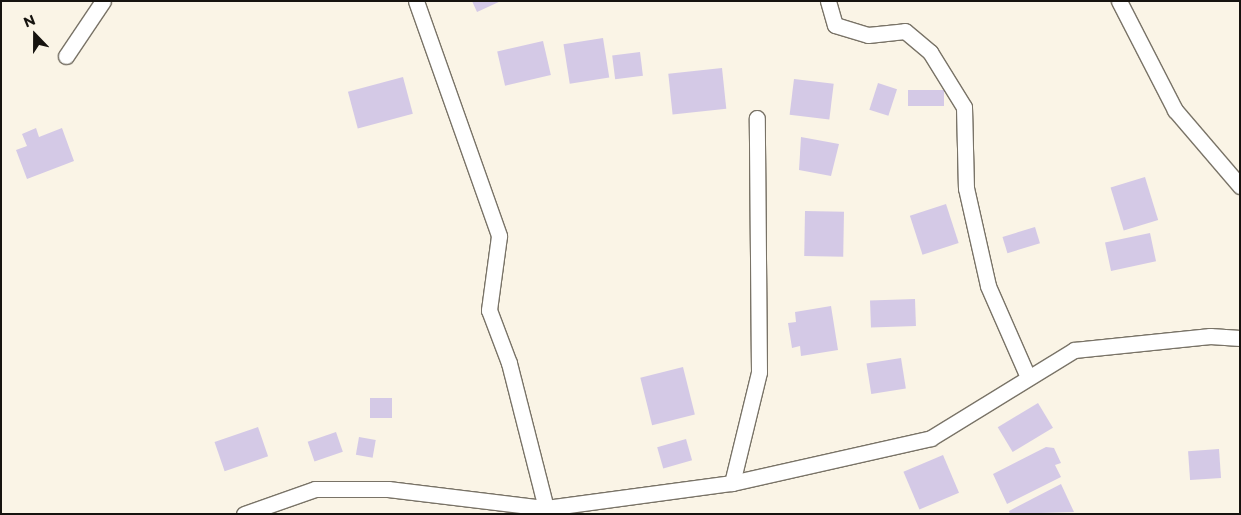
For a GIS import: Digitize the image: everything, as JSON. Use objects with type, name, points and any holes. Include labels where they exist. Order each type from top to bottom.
[{"type":"street","points":[[66,56],[103,1]]},
{"type":"street","points":[[416,1],[500,236],[489,310],[509,363],[546,508]]},
{"type":"street","points":[[828,1],[835,26],[868,35],[905,31],[930,52],[964,107],[966,188],[988,286],[1028,377]]},
{"type":"street","points":[[1119,1],[1175,110],[1240,186]]},
{"type":"street","points":[[732,483],[759,372],[757,118]]},
{"type":"street","points":[[244,514],[314,489],[388,489],[546,508],[732,483],[931,438],[1074,350],[1210,336],[1240,338]]},
{"type":"building","points":[[472,1],[501,1],[477,12]]},
{"type":"building","points":[[603,38],[609,78],[570,84],[563,44]]},
{"type":"building","points":[[543,41],[551,75],[505,86],[497,52]]},
{"type":"building","points":[[640,52],[643,76],[615,79],[612,55]]},
{"type":"building","points":[[722,68],[726,109],[673,114],[668,74]]},
{"type":"building","points":[[403,77],[413,114],[358,128],[348,92]]},
{"type":"building","points":[[794,79],[834,84],[829,120],[790,115]]},
{"type":"building","points":[[878,83],[897,89],[888,116],[869,110]]},
{"type":"building","points":[[908,90],[944,90],[944,106],[908,106]]},
{"type":"building","points":[[36,128],[39,137],[62,128],[74,161],[27,179],[16,150],[27,146],[22,134]]},
{"type":"building","points":[[801,137],[839,144],[831,176],[799,170]]},
{"type":"building","points":[[1145,177],[1158,220],[1124,231],[1111,188]]},
{"type":"building","points":[[946,204],[959,243],[923,255],[910,216]]},
{"type":"building","points":[[805,211],[844,212],[843,257],[804,256]]},
{"type":"building","points":[[1035,227],[1040,243],[1007,253],[1002,237]]},
{"type":"building","points":[[1150,233],[1156,261],[1111,271],[1105,243]]},
{"type":"building","points":[[915,299],[916,326],[871,328],[870,301]]},
{"type":"building","points":[[831,306],[838,350],[801,356],[800,346],[792,348],[788,323],[796,322],[795,312]]},
{"type":"building","points":[[901,358],[906,389],[871,394],[866,363]]},
{"type":"building","points":[[683,367],[695,415],[652,425],[640,378]]},
{"type":"building","points":[[370,398],[392,398],[392,418],[370,418]]},
{"type":"building","points":[[1038,403],[1053,428],[1013,452],[998,427]]},
{"type":"building","points":[[258,427],[268,456],[225,471],[215,442]]},
{"type":"building","points":[[336,432],[343,452],[314,462],[308,442]]},
{"type":"building","points":[[359,437],[376,440],[373,458],[356,455]]},
{"type":"building","points":[[686,439],[692,460],[663,468],[657,447]]},
{"type":"building","points":[[1046,447],[1054,448],[1061,463],[1055,465],[1061,477],[1007,504],[993,474]]},
{"type":"building","points":[[1219,449],[1221,478],[1190,480],[1188,451]]},
{"type":"building","points":[[943,455],[959,493],[919,510],[903,472]]},
{"type":"building","points":[[1061,484],[1074,512],[1010,514],[1009,511]]}]
